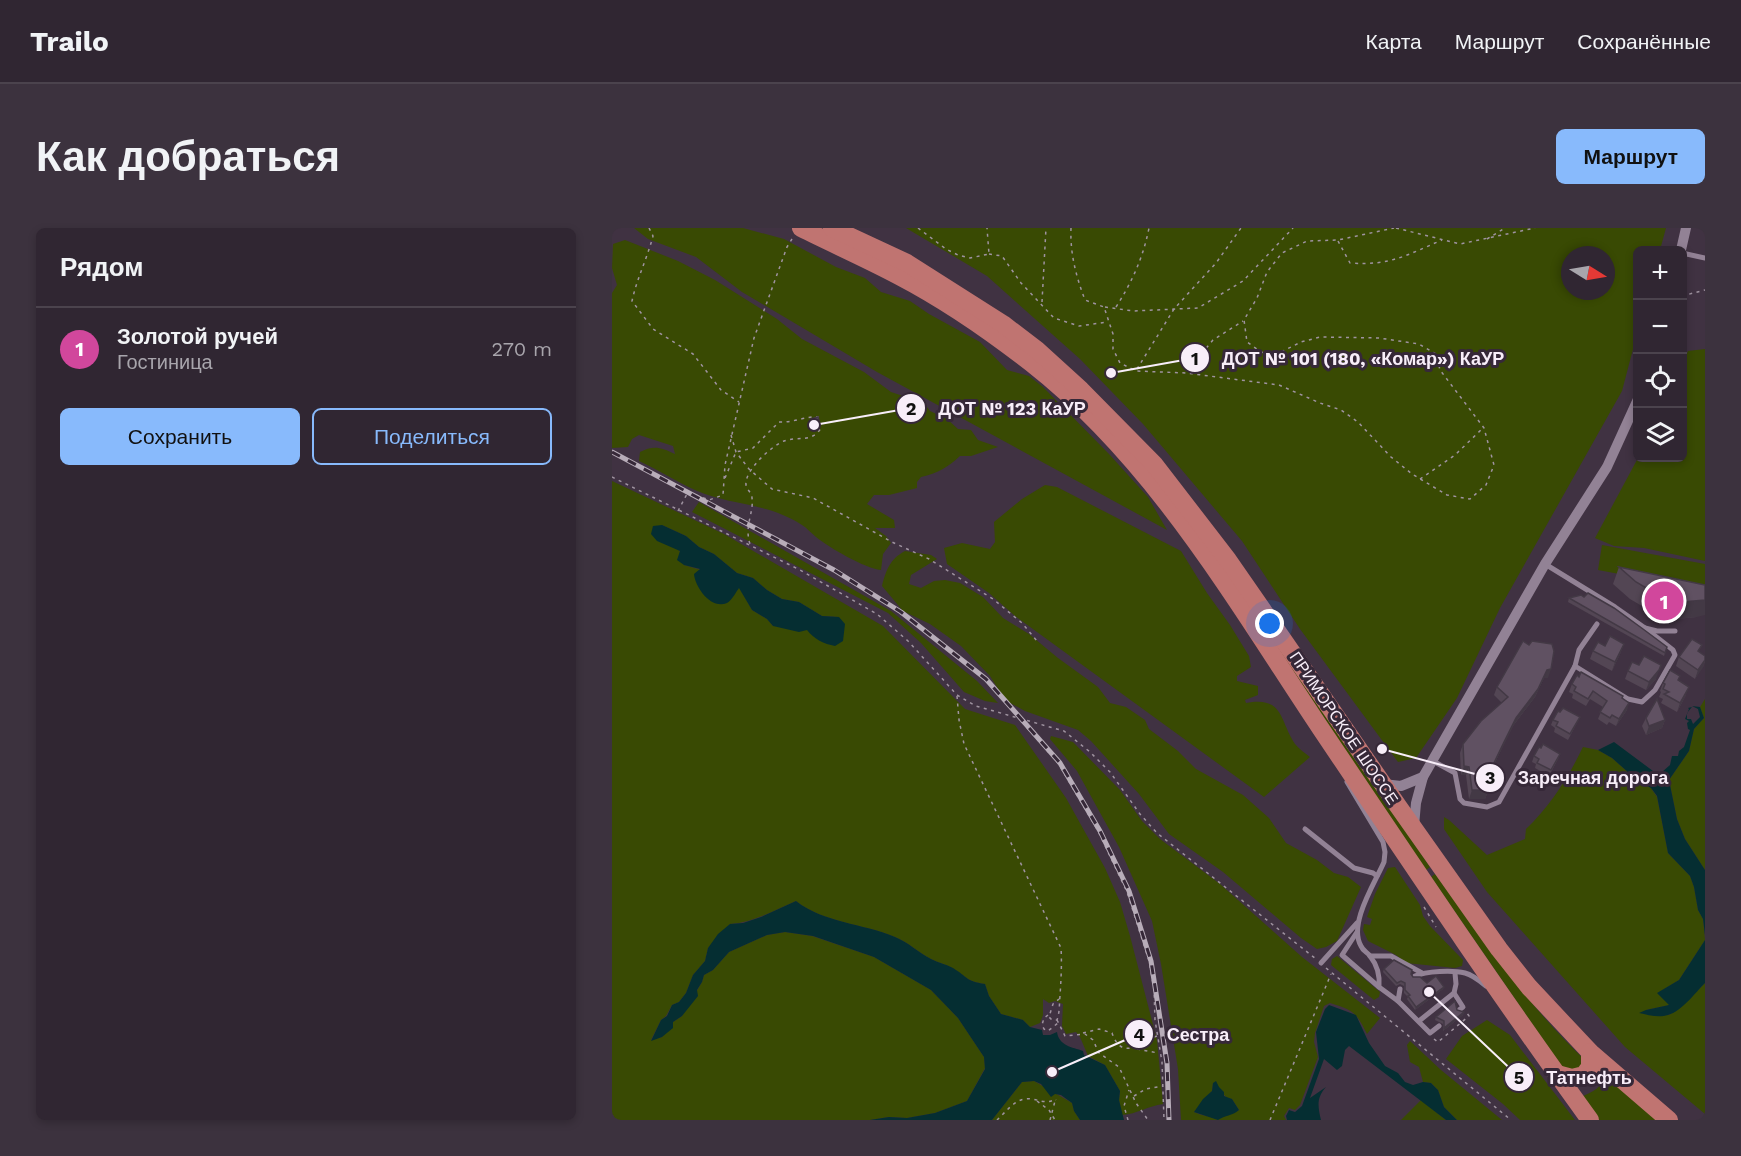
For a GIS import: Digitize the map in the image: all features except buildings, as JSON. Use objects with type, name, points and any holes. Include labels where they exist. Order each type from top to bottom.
[{"type":"highway","name":"ПРИМОРСКОЕ ШОССЕ","points":[[832,228],[907,263],[978,307],[1037,350],[1081,390],[1154,464],[1203,526],[1321,729],[1503,999],[1590,1120]]},
{"type":"highway","name":"ПРИМОРСКОЕ ШОССЕ","points":[[797,233],[902,277],[973,321],[1032,364],[1110,437],[1145,477],[1217,571],[1255,614],[1383,784],[1499,949],[1529,987],[1590,1053],[1669,1120]]},
{"type":"highway","points":[[1557,1074],[1572,1078],[1584,1075],[1590,1067],[1590,1053]]},
{"type":"street","points":[[1683,246],[1686,228]]},
{"type":"street","points":[[1414,829],[1416,804],[1423,777],[1545,564],[1606,467],[1634,408]]},
{"type":"street","points":[[1383,784],[1401,786],[1423,777]]},
{"type":"lane","points":[[1687,253],[1705,258]]},
{"type":"lane","points":[[1545,564],[1615,607],[1673,650],[1675,655],[1654,690],[1642,702],[1628,699],[1575,666]]},
{"type":"lane","points":[[1433,761],[1455,773],[1460,799],[1464,803],[1487,807],[1499,802],[1575,666],[1579,650],[1598,624]]},
{"type":"lane","points":[[1645,628],[1657,632],[1675,631]]},
{"type":"lane","points":[[1321,729],[1349,786],[1383,842],[1385,852],[1358,922],[1357,932],[1362,949],[1370,956],[1380,975],[1379,987]]},
{"type":"lane","points":[[1305,829],[1354,868],[1377,876]]},
{"type":"lane","points":[[1321,963],[1358,922]]},
{"type":"lane","points":[[1357,932],[1342,955],[1398,1002],[1430,1033],[1439,1026]]},
{"type":"lane","points":[[1370,956],[1391,956],[1422,973]]},
{"type":"lane","points":[[1415,976],[1422,973],[1464,972],[1476,978],[1503,999]]},
{"type":"lane","points":[[1455,973],[1454,993],[1461,1009]]},
{"type":"lane","points":[[1398,1002],[1400,989]]},
{"type":"lane","points":[[1419,1021],[1454,993]]},
{"type":"path","points":[[649,228],[653,236],[632,301],[653,329],[693,354],[721,390],[740,402]]},
{"type":"path","points":[[918,228],[958,255],[970,258],[989,254],[1002,256],[1021,283],[1054,318],[1079,327],[1108,322]]},
{"type":"path","points":[[987,228],[989,254]]},
{"type":"path","points":[[1042,303],[1046,228]]},
{"type":"path","points":[[1071,228],[1076,277],[1085,300],[1104,307],[1133,311],[1198,308],[1243,281],[1293,228]]},
{"type":"path","points":[[1116,308],[1134,278],[1149,228]]},
{"type":"path","points":[[1136,371],[1174,309],[1216,263],[1241,228]]},
{"type":"path","points":[[1186,373],[1213,340],[1244,320],[1257,298],[1267,272],[1282,253],[1307,241],[1338,240],[1395,228],[1460,244],[1535,228]]},
{"type":"path","points":[[1484,240],[1505,228]]},
{"type":"path","points":[[678,511],[688,492],[709,500],[723,495],[731,435],[754,338],[787,246],[797,233]]},
{"type":"path","points":[[1338,240],[1350,263],[1369,264],[1397,260],[1444,239]]},
{"type":"path","points":[[1687,295],[1705,291]]},
{"type":"path","points":[[1104,307],[1113,334],[1113,349],[1120,363],[1136,371],[1186,373],[1279,385],[1341,410],[1358,422],[1391,457],[1420,479],[1448,495],[1470,499],[1486,485],[1494,465],[1484,428],[1440,370],[1436,354],[1419,344],[1379,338],[1320,336],[1301,342],[1275,355],[1261,352],[1247,342],[1244,320]]},
{"type":"path","points":[[735,452],[753,448],[779,422],[792,423],[818,417],[821,428],[817,435],[783,442],[749,469],[746,485],[753,497],[748,518],[750,545]]},
{"type":"path","points":[[1420,479],[1455,455],[1484,428]]},
{"type":"path","points":[[731,435],[735,452],[749,469],[772,489],[813,498],[892,542],[929,559],[993,599],[1022,623],[1036,641]]},
{"type":"path","points":[[724,480],[735,452]]},
{"type":"path","points":[[612,477],[800,570],[877,614],[908,640],[957,695],[976,706],[1064,731],[1110,772],[1140,814],[1157,833],[1321,963],[1511,1120]]},
{"type":"path","points":[[957,695],[964,744],[1061,948],[1062,980],[1059,999],[1061,1011],[1058,1022],[1048,1031],[1044,1029],[1043,1022],[1049,1015],[1053,1004],[1059,999]]},
{"type":"path","points":[[1020,720],[1058,763],[1098,831],[1127,892],[1149,961],[1164,1086],[1164,1120]]},
{"type":"path","points":[[1270,1120],[1332,973]]},
{"type":"path","points":[[1430,1033],[1437,1042],[1469,1016],[1461,1009]]},
{"type":"path","points":[[1049,1015],[1052,1020],[1058,1022],[1065,1036],[1070,1037],[1105,1029],[1112,1033],[1119,1046],[1160,1053]]},
{"type":"path","points":[[1082,1034],[1091,1038],[1099,1053],[1119,1067],[1136,1103],[1148,1120]]},
{"type":"path","points":[[1136,1048],[1158,1036]]},
{"type":"path","points":[[1134,1097],[1146,1089],[1164,1086]]},
{"type":"path","points":[[1128,1120],[1124,1102],[1129,1090]]},
{"type":"path","points":[[997,1120],[1026,1098],[1051,1102],[1056,1100],[1050,1120]]},
{"type":"path","points":[[1036,1100],[1051,1112],[1054,1120]]},
{"type":"green space","points":[[634,228],[743,228],[784,239],[836,267],[865,278],[881,292],[910,301],[980,342],[1007,370],[1029,376],[1043,387],[1148,497],[1167,530],[877,372],[742,292],[696,257],[648,239]]},
{"type":"green space","points":[[906,228],[1666,228],[1661,246],[1633,246],[1633,349],[1622,391],[1500,608],[1457,698],[1416,758],[1398,762],[1300,629],[1242,541],[1143,424],[1080,359],[987,276]]},
{"type":"green space","points":[[625,240],[678,261],[715,280],[777,319],[802,339],[864,372],[891,392],[924,403],[930,411],[947,419],[958,429],[971,430],[978,440],[998,447],[971,456],[960,456],[942,470],[921,477],[917,482],[917,488],[889,495],[874,495],[867,504],[894,520],[895,528],[875,528],[891,543],[883,554],[881,570],[866,566],[838,552],[790,518],[766,509],[705,494],[639,461],[640,452],[649,448],[661,448],[675,454],[673,446],[639,435],[632,439],[628,447],[612,448],[612,293],[617,285],[612,268],[613,244]]},
{"type":"green space","points":[[1705,349],[1705,561],[1644,548],[1614,546],[1595,538],[1636,462],[1687,462],[1688,351]]},
{"type":"green space","points":[[612,481],[724,534],[883,626],[965,709],[1015,725],[1066,798],[1105,868],[1120,902],[1157,1040],[1163,1104],[1122,1115],[1120,1091],[1105,1065],[1088,1056],[1076,1032],[1066,1034],[1062,1026],[1063,1004],[1055,1001],[1049,1003],[1043,999],[1043,1015],[1040,1023],[1030,1027],[1023,1020],[1001,1014],[989,996],[985,984],[970,980],[895,937],[819,914],[796,901],[756,918],[730,924],[708,948],[705,961],[693,975],[686,993],[679,1002],[672,1005],[651,1040],[662,1037],[673,1022],[682,1016],[704,975],[713,970],[729,952],[767,935],[785,932],[812,936],[874,957],[931,990],[958,1018],[984,1057],[985,1068],[967,1101],[935,1113],[907,1118],[889,1117],[870,1120],[612,1120]],"holes":[[[662,525],[686,536],[699,547],[714,554],[737,573],[753,578],[782,599],[799,602],[822,616],[839,617],[773,626],[767,619],[752,610],[739,587],[684,565],[680,552]]]},
{"type":"green space","points":[[1045,485],[1057,487],[1181,551],[1249,656],[1251,667],[1237,676],[1237,681],[1258,686],[1258,695],[1245,700],[1246,703],[1267,703],[1274,707],[1279,712],[1295,744],[1310,757],[1264,797],[947,564],[944,548],[962,543],[990,549],[995,542],[994,522],[1022,499]]},
{"type":"green space","points":[[699,502],[891,611],[977,681],[998,703],[985,701],[964,692],[921,643],[888,613],[692,512]]},
{"type":"green space","points":[[1602,545],[1705,564],[1705,590],[1598,570]]},
{"type":"green space","points":[[905,551],[931,555],[937,559],[911,575],[909,584],[921,588],[934,581],[945,580],[960,583],[983,597],[1003,618],[1029,634],[1098,687],[1110,703],[1126,707],[1145,720],[1149,729],[1178,751],[1196,769],[1243,795],[1269,818],[1286,843],[1317,860],[1334,873],[1348,877],[1361,887],[1337,941],[1317,949],[1301,938],[1223,872],[1169,834],[1139,794],[1091,741],[1078,730],[1025,711],[1005,700],[990,676],[961,646],[930,624],[903,611],[882,586],[889,565]]},
{"type":"green space","points":[[1262,620],[1430,867],[1426,870],[1259,623]]},
{"type":"green space","points":[[1705,699],[1705,870],[1685,839],[1677,819],[1669,780],[1689,751],[1694,729],[1704,718],[1700,707]]},
{"type":"green space","points":[[1051,736],[1073,742],[1120,790],[1142,821],[1160,839],[1220,884],[1302,957],[1380,1018],[1367,1034],[1357,1016],[1349,1010],[1330,1003],[1324,1006],[1315,1033],[1314,1042],[1318,1057],[1300,1105],[1295,1110],[1289,1108],[1284,1116],[1286,1120],[1181,1120],[1178,1069],[1152,921],[1119,847],[1077,771],[1050,739]],"holes":[[[1213,1083],[1227,1098],[1232,1099],[1239,1110],[1216,1117],[1194,1112],[1212,1091]]]},
{"type":"green space","points":[[1583,747],[1598,750],[1612,758],[1638,781],[1651,788],[1657,797],[1668,853],[1690,876],[1694,887],[1698,910],[1703,919],[1705,940],[1679,980],[1658,993],[1670,1005],[1646,1010],[1669,1015],[1682,1006],[1705,983],[1705,1114],[1625,1047],[1487,892],[1444,829],[1444,817],[1487,855],[1525,839],[1526,829],[1558,791]]},
{"type":"green space","points":[[1395,867],[1420,905],[1423,916],[1463,960],[1462,966],[1455,968],[1406,963],[1396,955],[1368,941],[1363,930],[1364,924],[1370,925],[1372,919],[1367,917],[1375,894],[1388,868]]},
{"type":"green space","points":[[1435,874],[1525,994],[1585,1060],[1584,1069],[1565,1070],[1559,1063],[1431,877]]},
{"type":"green space","points":[[1337,956],[1380,992],[1379,997],[1374,1000],[1331,965],[1332,959]]},
{"type":"green space","points":[[1487,1020],[1510,1035],[1575,1120],[1520,1120],[1446,1059],[1462,1036]]},
{"type":"green space","points":[[1410,1041],[1441,1070],[1502,1120],[1457,1120],[1444,1107],[1438,1090],[1431,1083],[1423,1082],[1419,1067],[1410,1062],[1407,1045]]},
{"type":"green space","points":[[1605,1076],[1660,1120],[1599,1120],[1583,1096],[1597,1089]]},
{"type":"green space","points":[[1034,1081],[1072,1103],[1080,1120],[992,1120],[1022,1082]]},
{"type":"green space","points":[[1421,1100],[1446,1120],[1401,1120]]},
{"type":"shaded area","points":[[662,525],[686,536],[699,547],[714,554],[737,573],[753,578],[782,599],[799,602],[822,616],[839,617],[845,624],[843,641],[835,646],[819,641],[807,630],[799,632],[773,626],[767,619],[752,610],[739,588],[727,603],[715,603],[710,600],[701,591],[695,579],[694,574],[700,569],[684,565],[677,560],[680,551],[657,541],[651,534],[653,526]]},
{"type":"shaded area","points":[[1692,706],[1700,707],[1704,718],[1694,729],[1689,751],[1669,780],[1677,819],[1685,839],[1705,870],[1705,935],[1703,919],[1698,910],[1690,876],[1668,853],[1657,796],[1651,788],[1638,781],[1612,758],[1598,750],[1614,742],[1653,771],[1657,778],[1662,779],[1662,772],[1670,765],[1672,756],[1678,756],[1679,751],[1684,747],[1690,730],[1687,723],[1689,721],[1685,719],[1687,714],[1687,719],[1691,719],[1693,724],[1700,717],[1698,709]]},
{"type":"shaded area","points":[[796,901],[819,914],[900,939],[970,980],[985,984],[989,996],[1001,1014],[1023,1020],[1030,1027],[1042,1030],[1043,1035],[1057,1032],[1063,1043],[1083,1051],[1084,1055],[1105,1065],[1120,1091],[1119,1100],[1124,1120],[1080,1120],[1072,1103],[1061,1095],[1055,1094],[1051,1097],[1041,1084],[1034,1081],[1022,1082],[992,1120],[870,1120],[889,1117],[907,1118],[935,1113],[967,1101],[985,1069],[984,1057],[958,1018],[931,990],[874,957],[813,936],[785,932],[767,935],[729,952],[713,970],[704,975],[697,990],[698,996],[682,1016],[673,1022],[673,1028],[662,1037],[651,1041],[661,1020],[667,1016],[672,1005],[679,1002],[686,993],[693,975],[705,961],[708,948],[718,934],[730,924],[743,923],[761,917]]},
{"type":"shaded area","points":[[1705,940],[1705,983],[1673,1013],[1654,1016],[1639,1013],[1669,1005],[1657,993],[1679,980]]},
{"type":"shaded area","points":[[1329,1005],[1356,1015],[1369,1043],[1385,1066],[1398,1073],[1405,1082],[1413,1085],[1423,1082],[1431,1083],[1438,1090],[1444,1107],[1457,1120],[1446,1120],[1349,1046],[1345,1050],[1342,1066],[1337,1070],[1324,1059],[1310,1098],[1326,1087],[1319,1103],[1321,1120],[1287,1120],[1289,1110],[1295,1112],[1302,1106],[1319,1059],[1316,1032],[1325,1009]]},
{"type":"shaded area","points":[[1216,1081],[1224,1092],[1224,1096],[1232,1099],[1239,1110],[1218,1120],[1194,1112],[1212,1091],[1213,1083]]},
{"type":"railway","points":[[612,452],[834,570],[901,612],[986,679],[1060,763],[1100,831],[1129,891],[1151,961],[1167,1063],[1169,1120]]},
{"type":"place","name":"ДОТ № 101 (180, «Комар») КаУР","points":[[1111,373]]},
{"type":"place","name":"ДОТ № 123 КаУР","points":[[814,425]]},
{"type":"place","name":"Золотой ручей","points":[[1664,601]]},
{"type":"place","name":"Заречная дорога","points":[[1382,749]]},
{"type":"place","name":"Татнефть","points":[[1429,992]]},
{"type":"place","name":"Сестра","points":[[1052,1072]]}]
